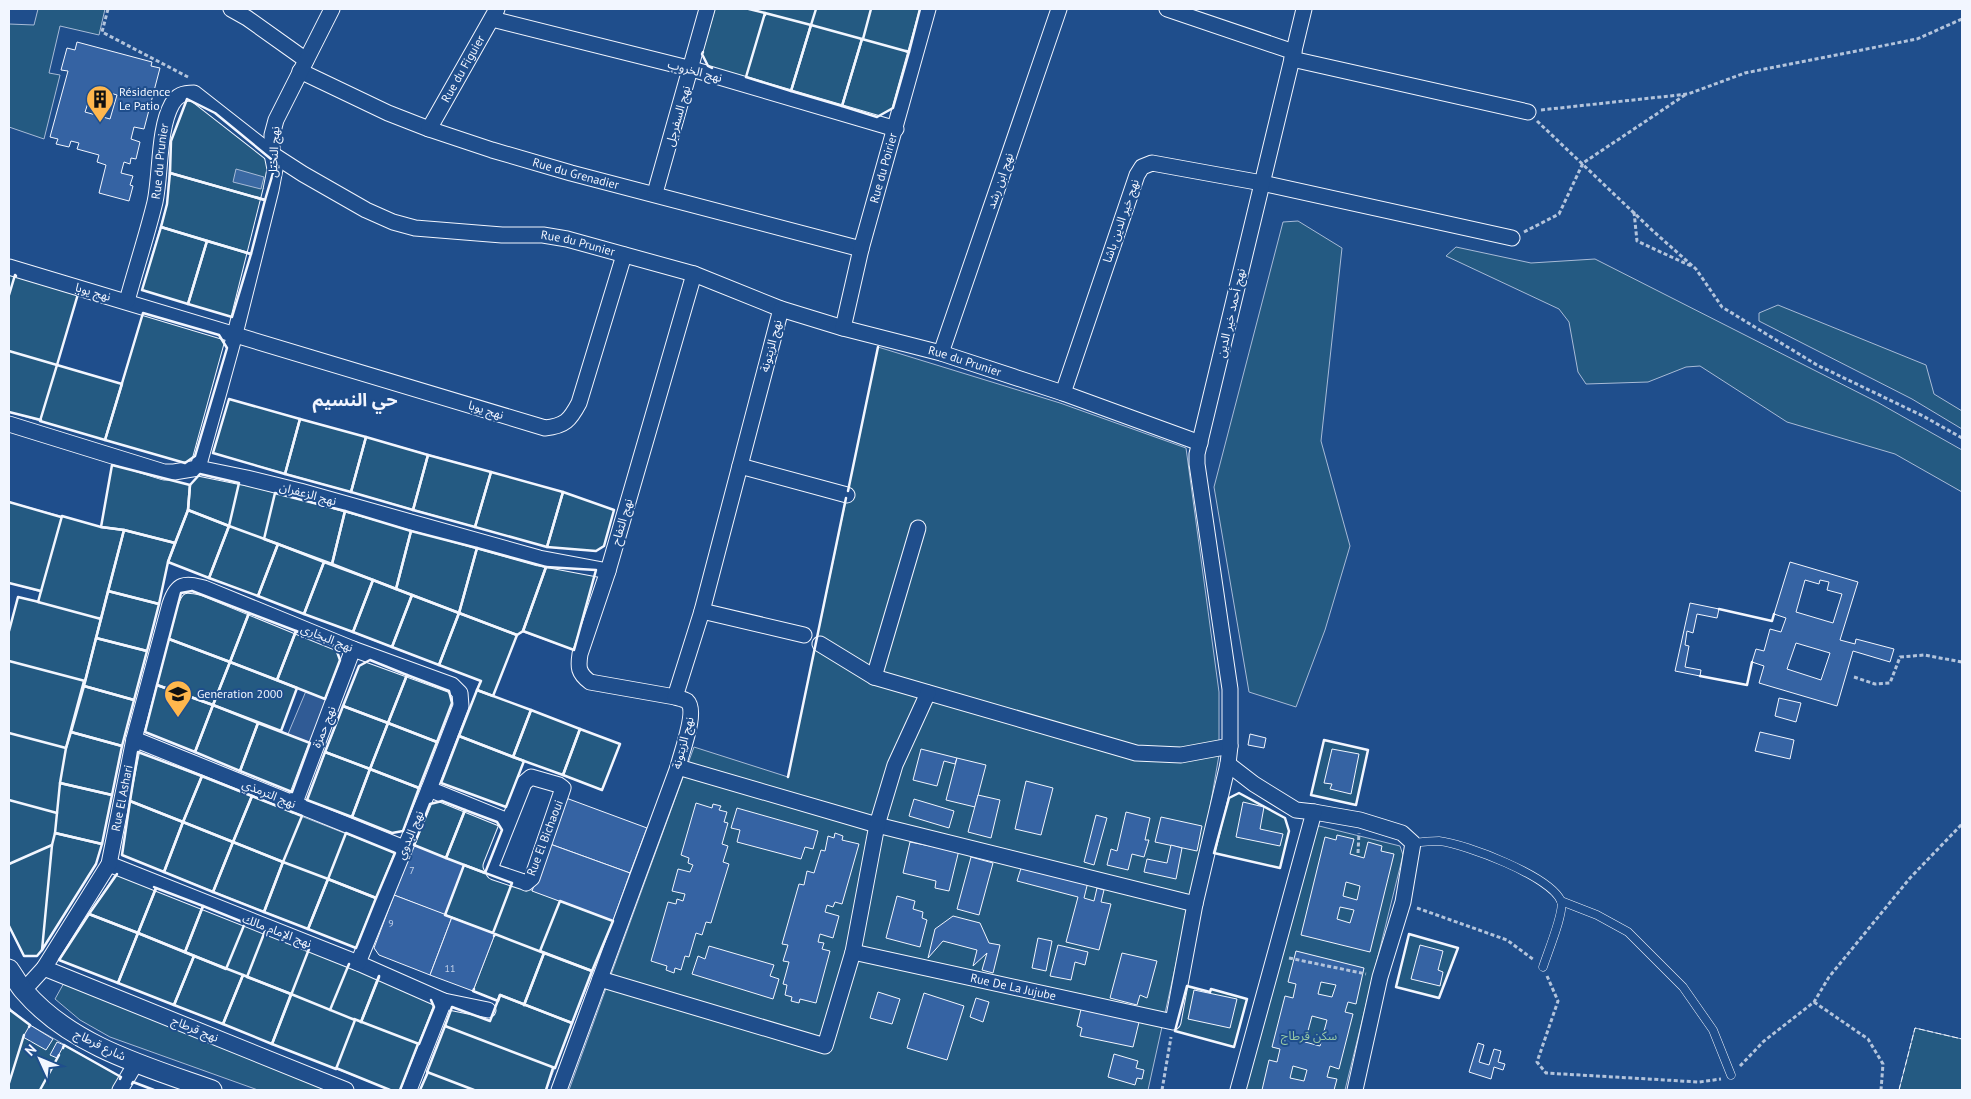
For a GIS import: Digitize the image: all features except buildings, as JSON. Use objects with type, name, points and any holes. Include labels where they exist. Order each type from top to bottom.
[{"type":"street","name":"Rue du Grenadier","points":[[231,9],[247,18],[303,66],[362,101],[429,129],[571,173],[655,193],[861,249]]},
{"type":"street","name":"نهج النخيل","points":[[235,334],[273,181],[275,166],[272,154],[272,135],[276,120],[332,9]]},
{"type":"street","name":"نهج السفرجل","points":[[655,193],[692,69],[707,9]]},
{"type":"street","name":"Rue du Poirier","points":[[843,328],[861,249],[928,9]]},
{"type":"street","name":"نهج ابن رشد","points":[[940,353],[1060,9]]},
{"type":"street","points":[[1167,9],[1293,55],[1528,112]]},
{"type":"street","name":"نهج أحمد خير الدين","points":[[1173,1022],[1195,904],[1228,764],[1230,746],[1230,689],[1197,464],[1200,444],[1304,9]]},
{"type":"street","name":"نهج الخروب","points":[[495,14],[896,129]]},
{"type":"street","name":"Rue du Figuier","points":[[429,129],[495,14]]},
{"type":"street","name":"Rue du Prunier","points":[[127,301],[155,201],[167,117],[177,97],[185,93],[194,93],[272,154],[338,195],[393,222],[415,228],[502,235],[543,235],[567,239],[694,274],[780,309],[843,328],[940,353],[1063,393],[1200,444]]},
{"type":"street","name":"نهج خير الدين باشا","points":[[1063,393],[1136,175],[1142,167],[1152,163],[1160,163],[1262,183]]},
{"type":"street","points":[[1262,183],[1512,238]]},
{"type":"street","name":"نهج يوبا","points":[[9,267],[545,428],[559,427],[572,417],[579,403],[624,255]]},
{"type":"street","name":"نهج التفاح","points":[[676,697],[590,682],[582,676],[578,667],[580,654],[608,571],[694,274]]},
{"type":"street","name":"نهج الزيتونة","points":[[559,1090],[678,767],[692,710],[687,701],[676,697],[702,611],[780,309]]},
{"type":"street","points":[[198,468],[235,334]]},
{"type":"street","name":"نهج الزعفران","points":[[9,424],[164,472],[198,468],[300,491],[540,558],[608,571]]},
{"type":"street","points":[[740,466],[847,495]]},
{"type":"street","points":[[874,677],[918,528]]},
{"type":"street","name":"نهج البخاري","points":[[180,587],[189,584],[204,588],[353,649],[452,685],[460,693],[461,706]]},
{"type":"street","name":"Rue El Ashari","points":[[24,991],[44,968],[109,864],[134,739],[170,604],[174,593],[180,587]]},
{"type":"street","points":[[702,611],[804,635]]},
{"type":"street","points":[[820,644],[874,677],[1136,754],[1181,755],[1230,746]]},
{"type":"street","name":"نهج حمزة","points":[[294,805],[353,649]]},
{"type":"street","points":[[600,979],[824,1046],[852,952],[877,825],[894,765],[928,693]]},
{"type":"street","name":"نهج البدوي","points":[[358,963],[404,848],[430,790],[461,706]]},
{"type":"street","name":"نهج الترمذي","points":[[134,739],[404,848]]},
{"type":"street","points":[[1228,764],[1254,784],[1296,810],[1360,820],[1402,833],[1413,842],[1403,902],[1380,976],[1355,1090]]},
{"type":"street","points":[[678,767],[877,825],[1195,904]]},
{"type":"street","name":"Rue El Bichaoui","points":[[533,777],[563,788],[532,878],[526,882],[494,872],[492,868],[508,821],[527,778],[533,777]]},
{"type":"street","points":[[430,790],[508,821]]},
{"type":"street","points":[[1238,1090],[1314,812]]},
{"type":"street","name":"نهج الإمام مالك","points":[[109,864],[358,963],[444,1001],[488,1010]]},
{"type":"street","name":"Rue De La Jujube","points":[[852,952],[1173,1022]]},
{"type":"street","name":"نهج قرطاج","points":[[44,968],[346,1090]]},
{"type":"street","name":"شارع قرطاج","points":[[9,969],[24,991],[45,1012],[72,1032],[136,1063],[212,1090]]},
{"type":"street","points":[[409,1090],[444,1001]]},
{"type":"street","points":[[120,1090],[136,1063]]},
{"type":"lane","points":[[1413,842],[1440,841],[1494,856],[1528,873],[1551,890],[1561,901],[1597,915],[1628,932],[1683,987],[1713,1030],[1731,1075]]},
{"type":"lane","points":[[1543,967],[1562,913],[1561,901]]},
{"type":"path","points":[[108,9],[102,32],[191,78],[194,93]]},
{"type":"path","points":[[1512,238],[1559,214],[1583,163],[1688,94],[1745,73],[1917,38],[1962,18]]},
{"type":"path","points":[[1528,112],[1688,94]]},
{"type":"path","points":[[1528,112],[1696,269],[1722,307],[1817,365],[1924,416],[1962,438]]},
{"type":"path","points":[[1634,212],[1637,241],[1696,269]]},
{"type":"path","points":[[1854,677],[1875,684],[1890,683],[1900,657],[1924,655],[1962,662]]},
{"type":"path","points":[[1403,902],[1507,940],[1543,967],[1558,1001],[1537,1062],[1546,1073],[1699,1082],[1717,1081],[1731,1075],[1764,1041],[1814,1002],[1829,977],[1910,878],[1962,824]]},
{"type":"path","points":[[1274,954],[1380,976]]},
{"type":"path","points":[[1814,1002],[1868,1040],[1883,1064],[1881,1090]]},
{"type":"path","points":[[1162,1090],[1173,1022]]},
{"type":"green space","points":[[38,9],[105,9],[99,35],[60,26],[49,73],[60,75],[44,139],[9,127],[9,24],[34,25]]},
{"type":"green space","points":[[715,9],[920,9],[893,108],[877,117],[708,66],[702,54]]},
{"type":"green space","points":[[187,99],[215,113],[271,159],[232,317],[142,290],[167,204],[171,141]]},
{"type":"green space","points":[[1298,221],[1342,248],[1321,441],[1350,546],[1325,630],[1296,707],[1249,692],[1214,487],[1283,222]]},
{"type":"green space","points":[[1456,247],[1531,263],[1595,259],[1877,402],[1962,450],[1962,492],[1895,454],[1787,422],[1700,366],[1686,367],[1648,382],[1586,384],[1578,372],[1569,322],[1559,309],[1446,256]]},
{"type":"green space","points":[[9,274],[78,294],[57,365],[122,384],[143,313],[219,335],[227,348],[195,456],[185,463],[9,412]]},
{"type":"green space","points":[[1778,305],[1926,365],[1934,394],[1962,411],[1962,429],[1912,399],[1759,321],[1759,313]]},
{"type":"green space","points":[[878,347],[1060,403],[1186,448],[1219,692],[1219,755],[1208,819],[1148,1090],[569,1090],[694,747],[788,777]]},
{"type":"green space","points":[[229,399],[563,492],[614,510],[604,546],[596,551],[547,547],[213,453]]},
{"type":"green space","points":[[112,465],[190,485],[200,474],[546,567],[596,570],[574,650],[523,632],[517,635],[493,696],[620,744],[602,790],[524,761],[506,807],[441,783],[480,681],[168,562],[122,746],[102,844],[96,864],[42,950],[37,956],[24,956],[9,926],[9,631],[18,597],[38,602],[41,592],[9,583],[9,502],[101,527]]},
{"type":"green space","points":[[192,591],[335,646],[340,660],[325,699],[297,688],[281,731],[310,743],[292,792],[145,732],[181,593]]},
{"type":"green space","points":[[370,660],[449,691],[452,703],[403,831],[392,833],[307,800],[359,666]]},
{"type":"green space","points":[[1324,740],[1368,750],[1356,805],[1311,795]]},
{"type":"green space","points":[[138,752],[395,853],[356,948],[122,855]]},
{"type":"green space","points":[[1239,793],[1285,818],[1289,831],[1280,868],[1214,853],[1229,798]]},
{"type":"green space","points":[[442,801],[497,822],[502,830],[486,873],[613,921],[546,1090],[420,1090],[452,1007],[490,1021],[498,1001],[473,991],[495,934],[445,915],[464,865],[414,845],[430,804]]},
{"type":"green space","name":"سكن قرطاج","points":[[1319,826],[1400,846],[1403,855],[1345,1090],[1245,1090],[1310,828]]},
{"type":"green space","points":[[116,873],[429,996],[434,1007],[400,1090],[390,1090],[59,960]]},
{"type":"green space","points":[[1409,934],[1458,948],[1439,998],[1396,987]]},
{"type":"green space","points":[[65,981],[338,1090],[258,1090],[110,1037],[80,1020],[55,999]]},
{"type":"green space","points":[[1187,986],[1210,992],[1211,989],[1247,999],[1234,1047],[1175,1031]]},
{"type":"green space","points":[[9,1008],[30,1025],[121,1077],[113,1090],[9,1090]]},
{"type":"green space","points":[[1915,1028],[1962,1039],[1962,1090],[1899,1090]]},
{"type":"shaded area","points":[[236,169],[264,177],[261,189],[233,182]]},
{"type":"shaded area","points":[[306,691],[332,702],[315,745],[288,734]]},
{"type":"fence","points":[[1899,1090],[1915,1028],[1962,1039]]},
{"type":"wall","points":[[749,9],[765,13],[765,15]]},
{"type":"wall","points":[[811,25],[816,9]]},
{"type":"wall","points":[[863,39],[871,9]]},
{"type":"wall","points":[[906,51],[909,52],[920,9]]},
{"type":"wall","points":[[765,13],[811,25],[791,91],[746,77],[765,13]]},
{"type":"wall","points":[[811,25],[862,39],[842,106],[791,91],[811,25]]},
{"type":"wall","points":[[862,39],[909,52],[893,108],[877,117],[842,106],[862,39]]},
{"type":"wall","points":[[703,52],[702,54],[708,66],[712,68]]},
{"type":"wall","points":[[187,99],[215,113],[271,159],[273,173],[265,200],[170,173],[171,141],[187,99]]},
{"type":"wall","points":[[170,173],[265,200],[251,254],[161,227],[167,204],[170,173]]},
{"type":"wall","points":[[161,227],[207,241],[188,304],[142,290],[161,227]]},
{"type":"wall","points":[[207,241],[251,254],[232,317],[188,304],[207,241]]},
{"type":"wall","points":[[9,295],[16,276]]},
{"type":"wall","points":[[9,351],[57,365],[78,294],[76,293]]},
{"type":"wall","points":[[143,313],[219,335],[227,348],[195,456],[185,463],[105,440],[143,313]]},
{"type":"wall","points":[[848,491],[878,347]]},
{"type":"wall","points":[[57,365],[122,384],[105,440],[40,421],[57,365]]},
{"type":"wall","points":[[229,399],[300,419],[285,474],[213,453],[229,399]]},
{"type":"wall","points":[[9,412],[41,420]]},
{"type":"wall","points":[[300,419],[366,437],[351,492],[285,474],[300,419]]},
{"type":"wall","points":[[366,437],[428,455],[413,510],[351,492],[366,437]]},
{"type":"wall","points":[[428,455],[491,472],[475,527],[413,510],[428,455]]},
{"type":"wall","points":[[112,465],[190,485],[188,510],[175,543],[124,530],[101,527],[112,465]]},
{"type":"wall","points":[[491,472],[563,492],[547,547],[475,527],[491,472]]},
{"type":"wall","points":[[200,474],[239,483],[229,526],[188,510],[190,485],[200,474]]},
{"type":"wall","points":[[563,492],[614,510],[604,546],[596,551],[547,547],[563,492]]},
{"type":"wall","points":[[275,493],[345,511],[332,564],[264,539],[275,493]]},
{"type":"wall","points":[[788,777],[846,498]]},
{"type":"wall","points":[[9,502],[61,517]]},
{"type":"wall","points":[[188,510],[229,526],[209,578],[168,562],[188,510]]},
{"type":"wall","points":[[345,511],[411,531],[396,589],[332,564],[345,511]]},
{"type":"wall","points":[[62,516],[101,527],[124,530],[101,619],[38,602],[62,516]]},
{"type":"wall","points":[[229,526],[278,544],[258,596],[209,578],[229,526]]},
{"type":"wall","points":[[124,530],[175,543],[168,562],[159,604],[108,591],[124,530]]},
{"type":"wall","points":[[411,531],[477,548],[459,613],[396,589],[411,531]]},
{"type":"wall","points":[[278,544],[324,562],[304,614],[258,596],[278,544]]},
{"type":"wall","points":[[477,548],[546,567],[523,631],[517,635],[459,613],[477,548]]},
{"type":"wall","points":[[324,562],[373,580],[353,632],[304,614],[324,562]]},
{"type":"wall","points":[[546,567],[596,570],[574,650],[523,631],[546,567]]},
{"type":"wall","points":[[373,580],[412,595],[392,647],[353,632],[373,580]]},
{"type":"wall","points":[[9,583],[41,591]]},
{"type":"wall","points":[[108,591],[159,604],[147,651],[96,638],[108,591]]},
{"type":"wall","points":[[192,591],[249,613],[230,662],[169,639],[181,593],[192,591]]},
{"type":"wall","points":[[412,595],[459,613],[439,665],[392,647],[412,595]]},
{"type":"wall","points":[[9,631],[18,597],[39,602]]},
{"type":"wall","points":[[1719,609],[1772,621],[1774,614]]},
{"type":"wall","points":[[249,613],[296,631],[277,680],[230,662],[249,613]]},
{"type":"wall","points":[[459,613],[517,635],[493,696],[477,690],[481,681],[439,665],[459,613]]},
{"type":"wall","points":[[9,661],[85,681],[101,619],[99,618]]},
{"type":"wall","points":[[296,631],[335,646],[340,660],[325,699],[277,680],[296,631]]},
{"type":"wall","points":[[96,638],[147,651],[134,700],[84,686],[96,638]]},
{"type":"wall","points":[[169,639],[230,662],[213,705],[157,685],[169,639]]},
{"type":"wall","points":[[370,660],[407,675],[388,723],[343,706],[359,666],[370,660]]},
{"type":"wall","points":[[230,662],[297,688],[281,731],[213,705],[230,662]]},
{"type":"wall","points":[[1700,676],[1747,685],[1752,662]]},
{"type":"wall","points":[[407,675],[449,691],[452,703],[437,742],[388,723],[407,675]]},
{"type":"wall","points":[[9,733],[66,748],[84,681]]},
{"type":"wall","points":[[157,685],[213,705],[195,752],[145,732],[157,685]]},
{"type":"wall","points":[[84,686],[134,700],[122,746],[71,732],[84,686]]},
{"type":"wall","points":[[477,690],[531,710],[513,757],[459,736],[477,690]]},
{"type":"wall","points":[[213,705],[258,723],[240,771],[195,752],[213,705]]},
{"type":"wall","points":[[343,706],[388,723],[370,769],[325,752],[343,706]]},
{"type":"wall","points":[[531,710],[580,729],[563,775],[513,757],[531,710]]},
{"type":"wall","points":[[258,723],[310,743],[292,792],[240,771],[258,723]]},
{"type":"wall","points":[[388,723],[437,742],[419,788],[370,769],[388,723]]},
{"type":"wall","points":[[580,729],[620,744],[602,790],[563,775],[580,729]]},
{"type":"wall","points":[[71,732],[122,746],[112,795],[60,783],[66,748],[71,732]]},
{"type":"wall","points":[[459,736],[524,761],[506,807],[441,783],[459,736]]},
{"type":"wall","points":[[1324,740],[1368,750],[1356,805],[1311,795],[1324,740]]},
{"type":"wall","points":[[138,752],[202,776],[183,822],[130,801],[138,752]]},
{"type":"wall","points":[[325,752],[370,769],[352,817],[307,800],[325,752]]},
{"type":"wall","points":[[370,769],[419,788],[403,831],[392,833],[352,817],[370,769]]},
{"type":"wall","points":[[202,776],[252,796],[233,842],[183,822],[202,776]]},
{"type":"wall","points":[[60,783],[112,795],[102,844],[55,833],[60,783]]},
{"type":"wall","points":[[1239,793],[1285,818],[1289,831],[1280,868],[1214,853],[1229,798],[1239,793]]},
{"type":"wall","points":[[252,796],[302,816],[283,862],[233,842],[252,796]]},
{"type":"wall","points":[[9,800],[57,813]]},
{"type":"wall","points":[[130,801],[183,822],[164,872],[122,855],[130,801]]},
{"type":"wall","points":[[442,801],[465,810],[446,858],[414,845],[430,804],[442,801]]},
{"type":"wall","points":[[465,810],[497,822],[502,830],[485,873],[446,858],[465,810]]},
{"type":"wall","points":[[183,822],[233,842],[213,892],[164,872],[183,822]]},
{"type":"wall","points":[[55,833],[102,844],[96,864],[42,950],[52,845],[55,833]]},
{"type":"wall","points":[[346,833],[395,853],[376,898],[328,879],[346,833]]},
{"type":"wall","points":[[233,842],[283,862],[264,912],[213,892],[233,842]]},
{"type":"wall","points":[[9,864],[52,845]]},
{"type":"wall","points":[[283,862],[328,879],[308,929],[264,912],[283,862]]},
{"type":"wall","points":[[464,865],[512,883],[493,933],[445,915],[464,865]]},
{"type":"wall","points":[[117,874],[89,914],[138,933]]},
{"type":"wall","points":[[328,879],[376,898],[356,948],[308,929],[328,879]]},
{"type":"wall","points":[[138,933],[194,956],[174,1005],[118,983],[156,888],[154,887]]},
{"type":"wall","points":[[156,888],[203,906],[185,952],[138,933],[156,888]]},
{"type":"wall","points":[[560,901],[613,921],[592,971],[540,951],[560,901]]},
{"type":"wall","points":[[203,906],[245,923],[226,969],[185,952],[203,906]]},
{"type":"wall","points":[[89,914],[138,933],[118,983],[59,960],[89,914]]},
{"type":"wall","points":[[9,926],[24,956],[37,956],[42,950]]},
{"type":"wall","points":[[265,931],[247,977],[291,994]]},
{"type":"wall","points":[[494,936],[495,934],[544,953],[524,1005]]},
{"type":"wall","points":[[1409,934],[1458,948],[1439,998],[1396,987],[1409,934]]},
{"type":"wall","points":[[291,994],[355,1020],[336,1069],[272,1044],[309,949]]},
{"type":"wall","points":[[474,989],[473,991],[498,1001],[500,995],[572,1023],[592,971],[544,953],[524,1005]]},
{"type":"wall","points":[[194,956],[243,975],[223,1024],[174,1005],[194,956]]},
{"type":"wall","points":[[330,1010],[349,964]]},
{"type":"wall","points":[[243,975],[291,994],[272,1044],[223,1024],[243,975]]},
{"type":"wall","points":[[361,1022],[379,976]]},
{"type":"wall","points":[[361,1022],[379,977]]},
{"type":"wall","points":[[1187,986],[1210,992],[1211,989],[1247,999],[1234,1047],[1175,1031],[1187,986]]},
{"type":"wall","points":[[500,995],[572,1023],[555,1068],[445,1026],[452,1007],[490,1021],[500,995]]},
{"type":"wall","points":[[354,1019],[419,1044],[434,1007],[431,1000]]},
{"type":"wall","points":[[9,1008],[9,1011],[30,1025],[29,1027]]},
{"type":"wall","points":[[446,1026],[427,1072],[474,1090]]},
{"type":"wall","points":[[9,1083],[24,1035]]},
{"type":"wall","points":[[400,1090],[418,1044]]},
{"type":"wall","points":[[63,1048],[64,1045],[121,1077],[120,1079]]},
{"type":"wall","points":[[40,1090],[59,1055]]},
{"type":"wall","points":[[336,1068],[390,1090]]},
{"type":"wall","points":[[546,1090],[553,1068]]},
{"type":"wall","points":[[420,1090],[428,1072]]},
{"type":"wall","points":[[132,1084],[133,1082],[154,1090]]},
{"type":"place","name":"Résidence Le Patio","points":[[100,123]]},
{"type":"place","name":"Generation 2000","points":[[178,718]]},
{"type":"district","name":"حي النسيم","points":[[355,400]]}]
